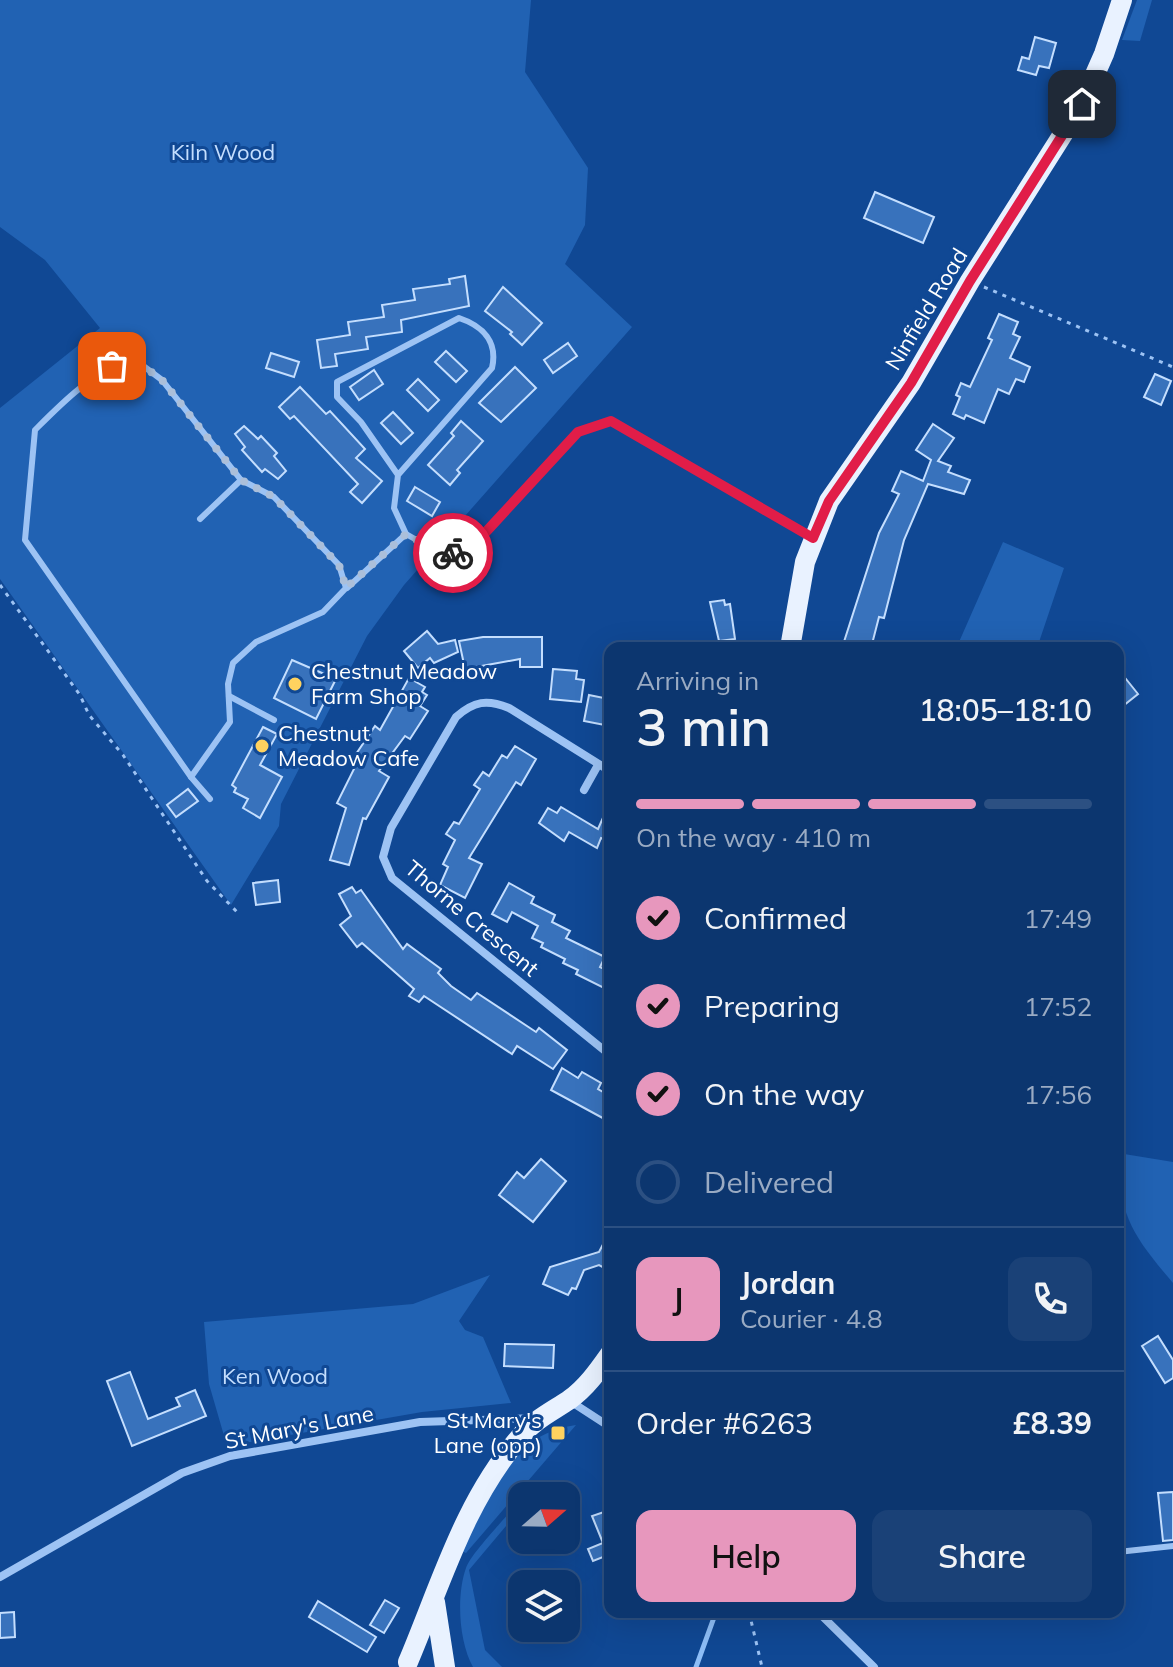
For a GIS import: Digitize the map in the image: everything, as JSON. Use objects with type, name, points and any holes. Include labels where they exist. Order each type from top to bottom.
[{"type":"main road","name":"Ninfield Road","points":[[791,642],[813,538],[829,501],[911,383],[970,281],[1082,104],[1104,54],[1122,0]]},
{"type":"main road","points":[[405,1664],[435,1598],[450,1554],[480,1493],[507,1452],[537,1418],[569,1400],[604,1361]]},
{"type":"main road","points":[[435,1598],[445,1667]]},
{"type":"main road","points":[[405,1664],[430,1658],[445,1667]]},
{"type":"street","name":"Thorne Crescent","points":[[604,768],[509,708],[491,700],[467,707],[456,717],[391,828],[383,857],[392,878],[604,1050]]},
{"type":"street","points":[[584,790],[598,765]]},
{"type":"street","points":[[569,1400],[604,1423]]},
{"type":"street","name":"St Mary's Lane","points":[[0,1577],[182,1473],[230,1456],[420,1422],[537,1418]]},
{"type":"street","points":[[824,1618],[874,1667]]},
{"type":"lane","points":[[398,475],[361,422],[337,397],[337,382],[459,318],[475,323],[487,335],[495,355],[492,368],[398,475],[394,508],[406,534],[429,547],[458,554],[484,534],[578,432],[611,421],[813,538]]},
{"type":"lane","points":[[210,799],[191,777],[25,540],[35,430],[71,395],[112,366],[138,362],[162,380],[241,480],[274,497],[339,565],[346,588]]},
{"type":"lane","points":[[200,519],[241,480]]},
{"type":"lane","points":[[191,777],[230,722],[233,663],[256,642],[323,612],[406,534]]},
{"type":"lane","points":[[229,696],[274,720]]},
{"type":"lane","points":[[1124,1551],[1173,1546]]},
{"type":"path","points":[[970,281],[1173,367]]},
{"type":"path","points":[[0,585],[80,695],[89,715],[110,738],[181,837],[207,881],[238,913]]},
{"type":"path","points":[[750,1618],[762,1667]]},
{"type":"green space","name":"Kiln Wood","points":[[0,0],[531,0],[525,72],[588,168],[585,225],[565,264],[632,327],[404,585],[367,636],[281,804],[279,826],[231,905],[0,579],[0,408],[100,328],[45,260],[0,227]]},
{"type":"green space","points":[[1137,0],[1152,0],[1140,41],[1122,40]]},
{"type":"green space","points":[[1003,542],[1064,568],[1039,642],[959,642]]},
{"type":"green space","points":[[1124,1154],[1173,1162],[1173,1283],[1138,1238],[1125,1210]]},
{"type":"green space","name":"Ken Wood","points":[[490,1275],[459,1321],[465,1330],[483,1337],[511,1403],[422,1412],[227,1446],[209,1384],[204,1322],[413,1304]]},
{"type":"green space","points":[[576,1425],[527,1482],[508,1482],[508,1504],[466,1553],[461,1551],[503,1471],[533,1441]]},
{"type":"green space","points":[[508,1515],[508,1524],[469,1570],[485,1650],[502,1667],[473,1667],[460,1619],[466,1568]]},
{"type":"building","points":[[1035,37],[1056,43],[1049,68],[1039,66],[1036,75],[1018,70],[1022,57],[1029,59]]},
{"type":"building","points":[[875,192],[934,217],[923,243],[864,218]]},
{"type":"building","points":[[465,276],[469,306],[401,320],[402,332],[366,337],[368,349],[335,354],[337,366],[321,368],[317,340],[350,335],[348,322],[384,317],[382,305],[415,300],[413,289],[450,284],[449,279]]},
{"type":"building","points":[[503,287],[542,323],[522,345],[510,334],[512,332],[485,311]]},
{"type":"building","points":[[999,314],[1018,322],[1013,334],[1020,337],[1010,358],[1030,367],[1024,382],[1016,379],[1009,394],[998,389],[984,423],[966,415],[964,419],[953,414],[960,397],[956,395],[961,383],[970,387],[992,340],[988,338]]},
{"type":"building","points":[[568,343],[577,356],[553,373],[544,360]]},
{"type":"building","points":[[446,351],[467,371],[456,382],[435,362]]},
{"type":"building","points":[[271,353],[299,362],[294,377],[266,368]]},
{"type":"building","points":[[515,367],[536,388],[501,422],[479,403]]},
{"type":"building","points":[[374,370],[383,384],[359,400],[350,387]]},
{"type":"building","points":[[1155,374],[1171,381],[1161,405],[1144,397]]},
{"type":"building","points":[[418,379],[439,400],[428,411],[407,390]]},
{"type":"building","points":[[300,387],[326,414],[330,411],[365,449],[356,458],[382,481],[362,503],[350,492],[358,484],[294,416],[290,419],[279,407]]},
{"type":"building","points":[[393,412],[413,433],[401,444],[381,423]]},
{"type":"building","points":[[461,421],[483,441],[457,470],[460,473],[450,485],[428,465],[454,436],[451,433]]},
{"type":"building","points":[[933,424],[954,438],[938,461],[951,466],[948,472],[970,480],[964,494],[928,484],[904,540],[884,618],[879,617],[873,642],[844,642],[879,533],[899,494],[892,491],[901,471],[923,481],[931,460],[916,450]]},
{"type":"building","points":[[244,426],[258,439],[261,436],[277,453],[274,456],[286,471],[278,479],[265,469],[262,472],[242,450],[245,447],[235,434]]},
{"type":"building","points":[[415,487],[440,502],[432,516],[407,501]]},
{"type":"building","points":[[724,600],[725,605],[730,604],[735,639],[719,641],[710,602]]},
{"type":"building","points":[[427,631],[438,644],[455,640],[458,652],[434,663],[430,658],[418,668],[404,651]]},
{"type":"building","points":[[483,637],[542,637],[542,667],[520,667],[520,659],[465,669],[459,641]]},
{"type":"building","points":[[292,660],[336,679],[316,719],[274,698]]},
{"type":"building","points":[[553,669],[577,671],[576,679],[584,680],[581,702],[550,699]]},
{"type":"building","points":[[1124,676],[1138,694],[1124,705]]},
{"type":"building","points":[[409,678],[425,687],[422,692],[427,695],[420,706],[428,711],[410,739],[405,736],[379,771],[389,777],[366,819],[363,818],[349,865],[330,860],[346,808],[337,803],[357,763],[352,760],[375,726],[380,730]]},
{"type":"building","points":[[589,695],[604,698],[604,725],[584,721]]},
{"type":"building","points":[[263,727],[277,734],[260,765],[282,777],[260,818],[243,808],[248,799],[234,792],[236,788],[232,785]]},
{"type":"building","points":[[515,746],[536,759],[521,785],[516,782],[469,858],[482,864],[465,898],[440,885],[448,867],[443,864],[455,840],[446,834],[454,822],[459,824],[480,789],[474,785],[483,772],[489,776],[502,755],[507,758]]},
{"type":"building","points":[[188,789],[198,801],[176,817],[167,805]]},
{"type":"building","points":[[561,807],[598,829],[604,816],[604,839],[601,838],[597,848],[569,832],[564,841],[539,823],[548,808],[557,813]]},
{"type":"building","points":[[278,880],[280,902],[256,905],[253,883]]},
{"type":"building","points":[[509,883],[534,897],[531,903],[555,915],[552,922],[570,931],[566,938],[604,957],[600,967],[604,969],[604,988],[576,974],[578,970],[563,963],[565,959],[541,947],[543,943],[532,938],[538,926],[512,912],[507,922],[492,914]]},
{"type":"building","points":[[352,887],[356,893],[361,890],[403,949],[407,944],[441,969],[438,973],[451,986],[471,1000],[477,993],[536,1032],[539,1028],[567,1050],[553,1069],[517,1046],[512,1054],[424,996],[419,1002],[409,996],[414,989],[362,943],[357,947],[340,925],[351,916],[339,894]]},
{"type":"building","points":[[562,1068],[578,1078],[582,1072],[601,1083],[598,1089],[604,1092],[604,1119],[551,1090]]},
{"type":"building","points":[[541,1159],[566,1181],[533,1222],[499,1195],[517,1172],[524,1178]]},
{"type":"building","points":[[604,1242],[604,1268],[599,1265],[584,1270],[576,1289],[572,1288],[568,1295],[543,1284],[550,1267],[599,1252]]},
{"type":"building","points":[[1158,1336],[1173,1360],[1173,1378],[1165,1383],[1142,1346]]},
{"type":"building","points":[[505,1344],[554,1345],[553,1368],[504,1366]]},
{"type":"building","points":[[130,1372],[148,1419],[180,1406],[176,1398],[195,1390],[206,1416],[132,1446],[107,1381]]},
{"type":"building","points":[[1173,1492],[1173,1540],[1163,1541],[1158,1493]]},
{"type":"building","points":[[604,1512],[604,1557],[593,1561],[588,1549],[603,1543],[592,1516]]},
{"type":"building","points":[[385,1600],[399,1608],[384,1633],[370,1625]]},
{"type":"building","points":[[318,1601],[376,1637],[367,1652],[309,1617]]},
{"type":"building","points":[[14,1612],[15,1637],[0,1638],[0,1613]]},
{"type":"waterway","points":[[696,1667],[714,1618]]},
{"type":"way so far","points":[[112,366],[138,362],[162,380],[208,434],[221,458],[241,480],[274,497],[339,565],[345,576],[346,588],[406,534],[429,547],[453,553]]},
{"type":"place","name":"Chestnut Meadow Farm Shop","points":[[295,684]]},
{"type":"place","name":"Chestnut Meadow Cafe","points":[[262,746]]},
{"type":"place","name":"St Mary's Lane (opp)","points":[[558,1433]]},
{"type":"route","points":[[453,553],[458,554],[484,534],[578,432],[611,421],[813,538],[829,501],[911,383],[970,281],[1082,104]]}]
